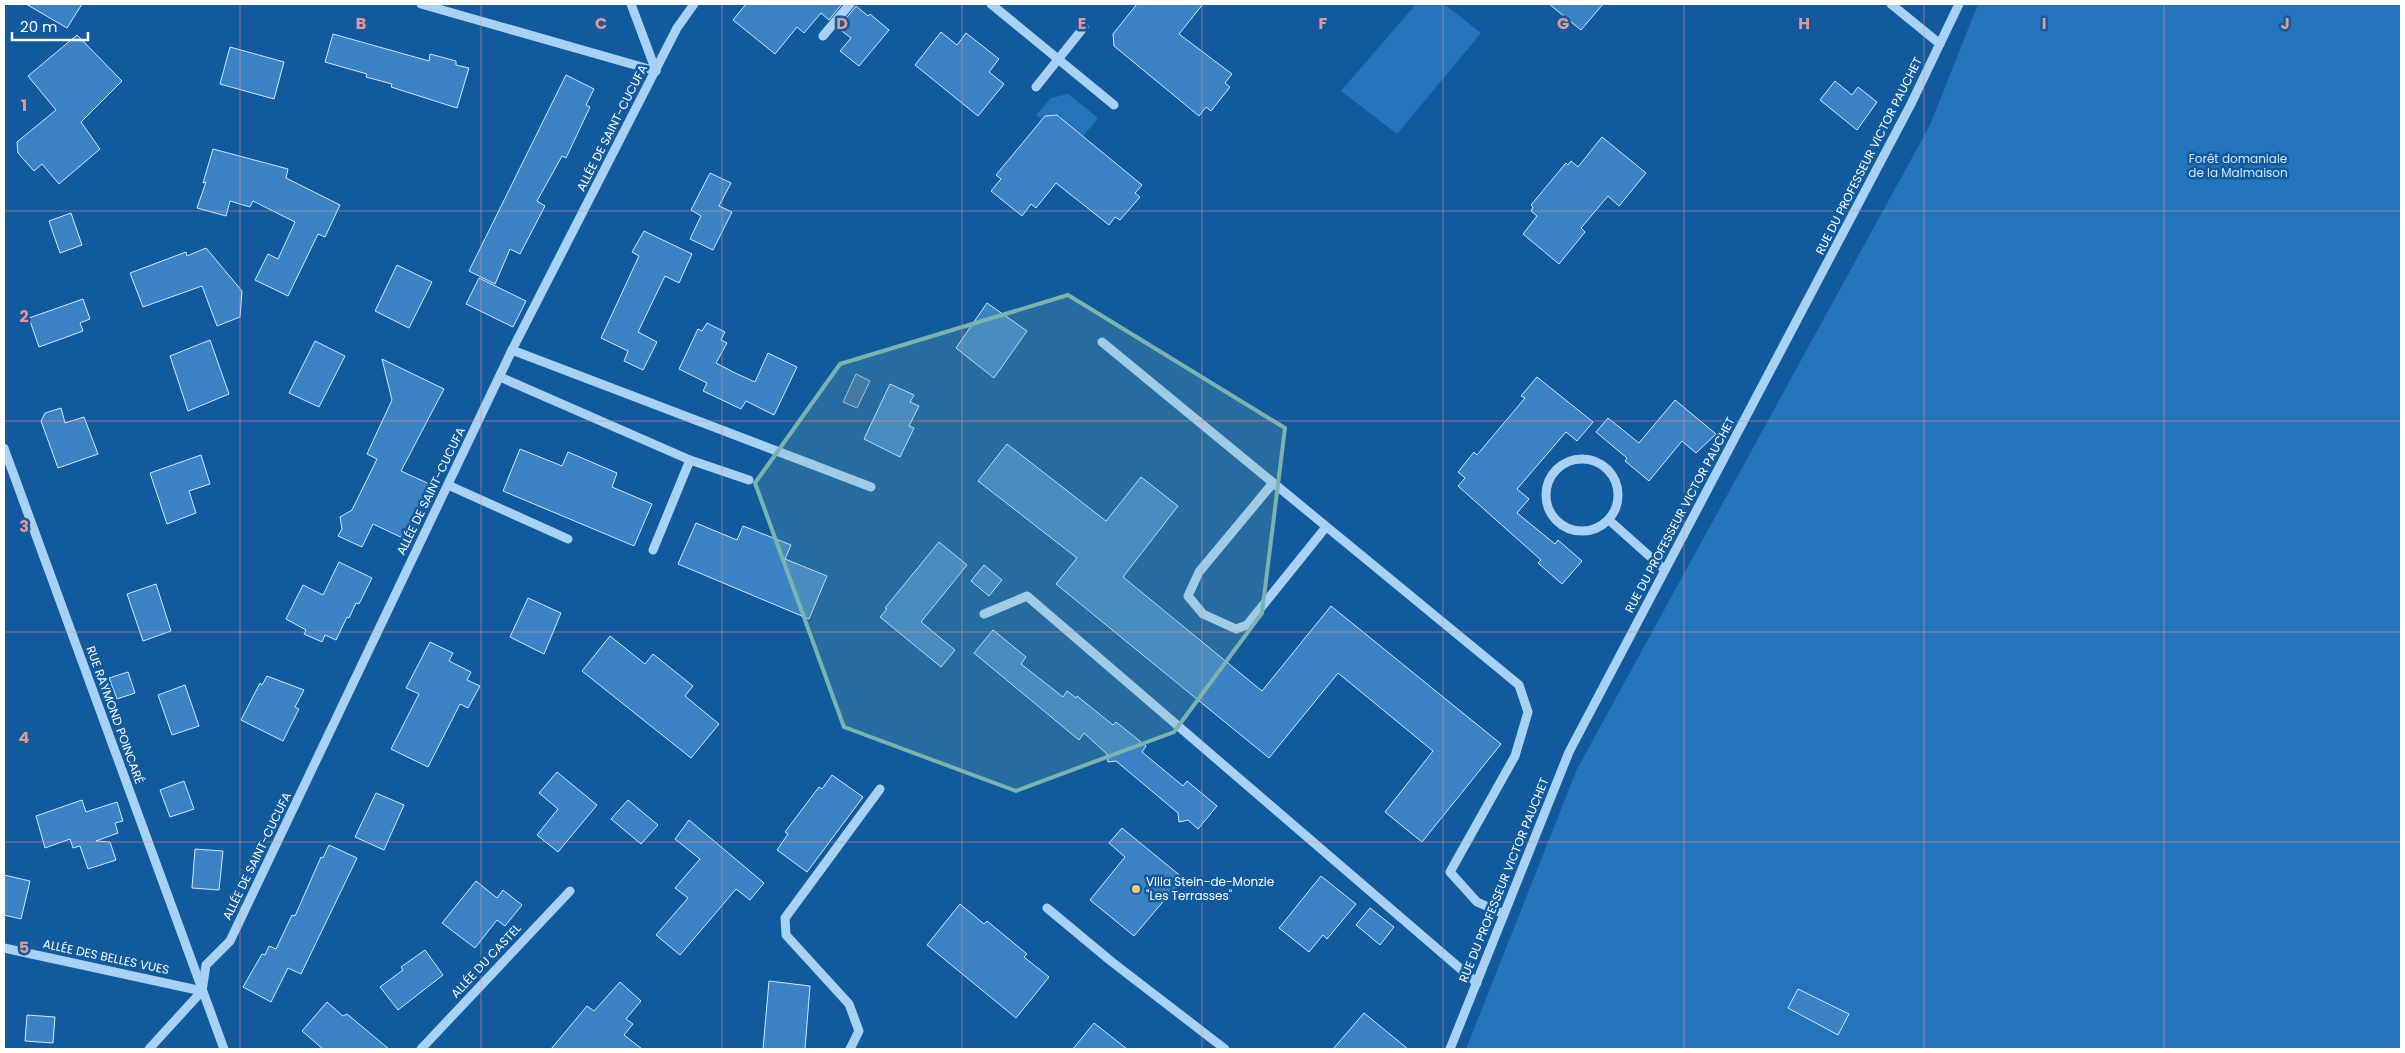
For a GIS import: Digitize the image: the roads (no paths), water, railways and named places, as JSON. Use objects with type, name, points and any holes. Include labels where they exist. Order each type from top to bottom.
[{"type":"street","points":[[421,4],[656,71]]},
{"type":"street","points":[[631,4],[656,71]]},
{"type":"street","name":"ALLÉE DE SAINT-CUCUFA","points":[[202,991],[206,965],[230,941],[512,350],[677,28],[694,4]]},
{"type":"street","points":[[823,36],[850,4]]},
{"type":"street","points":[[991,4],[1114,105]]},
{"type":"street","points":[[1891,4],[1940,44]]},
{"type":"street","name":"RUE DU PROFESSEUR VICTOR PAUCHET","points":[[1450,1049],[1569,752],[1906,113],[1959,4]]},
{"type":"street","points":[[1036,87],[1084,27]]},
{"type":"street","points":[[1102,342],[1519,685],[1528,712],[1515,756],[1450,872],[1476,902],[1504,914]]},
{"type":"street","points":[[512,350],[871,487]]},
{"type":"street","points":[[500,377],[690,460],[749,480]]},
{"type":"street","name":"RUE RAYMOND POINCARÉ","points":[[4,448],[224,1049]]},
{"type":"street","points":[[1583,459],[1600,463],[1609,471],[1616,481],[1619,493],[1617,505],[1608,520],[1593,530],[1581,532],[1570,530],[1559,524],[1551,515],[1546,491],[1556,470],[1565,463],[1583,459]]},
{"type":"street","points":[[653,550],[690,460]]},
{"type":"street","points":[[1273,483],[1199,572],[1188,596],[1203,614],[1236,629],[1247,625],[1326,527]]},
{"type":"street","points":[[448,485],[568,539]]},
{"type":"street","points":[[1608,520],[1665,570]]},
{"type":"street","points":[[984,614],[1027,596],[1476,983]]},
{"type":"street","points":[[850,1049],[859,1031],[849,1004],[786,935],[785,918],[880,789]]},
{"type":"street","name":"ALLÉE DU CASTEL","points":[[421,1049],[570,891]]},
{"type":"street","points":[[1047,908],[1112,962],[1225,1049]]},
{"type":"street","name":"ALLÉE DES BELLES VUES","points":[[4,948],[202,991]]},
{"type":"street","points":[[149,1049],[202,991]]},
{"type":"place","name":"Villa Stein-de-Monzie \"Les Terrasses\"","points":[[1136,889]]},
{"type":"park label","name":"Forêt domaniale de la Malmaison","points":[[2238,166]]}]
